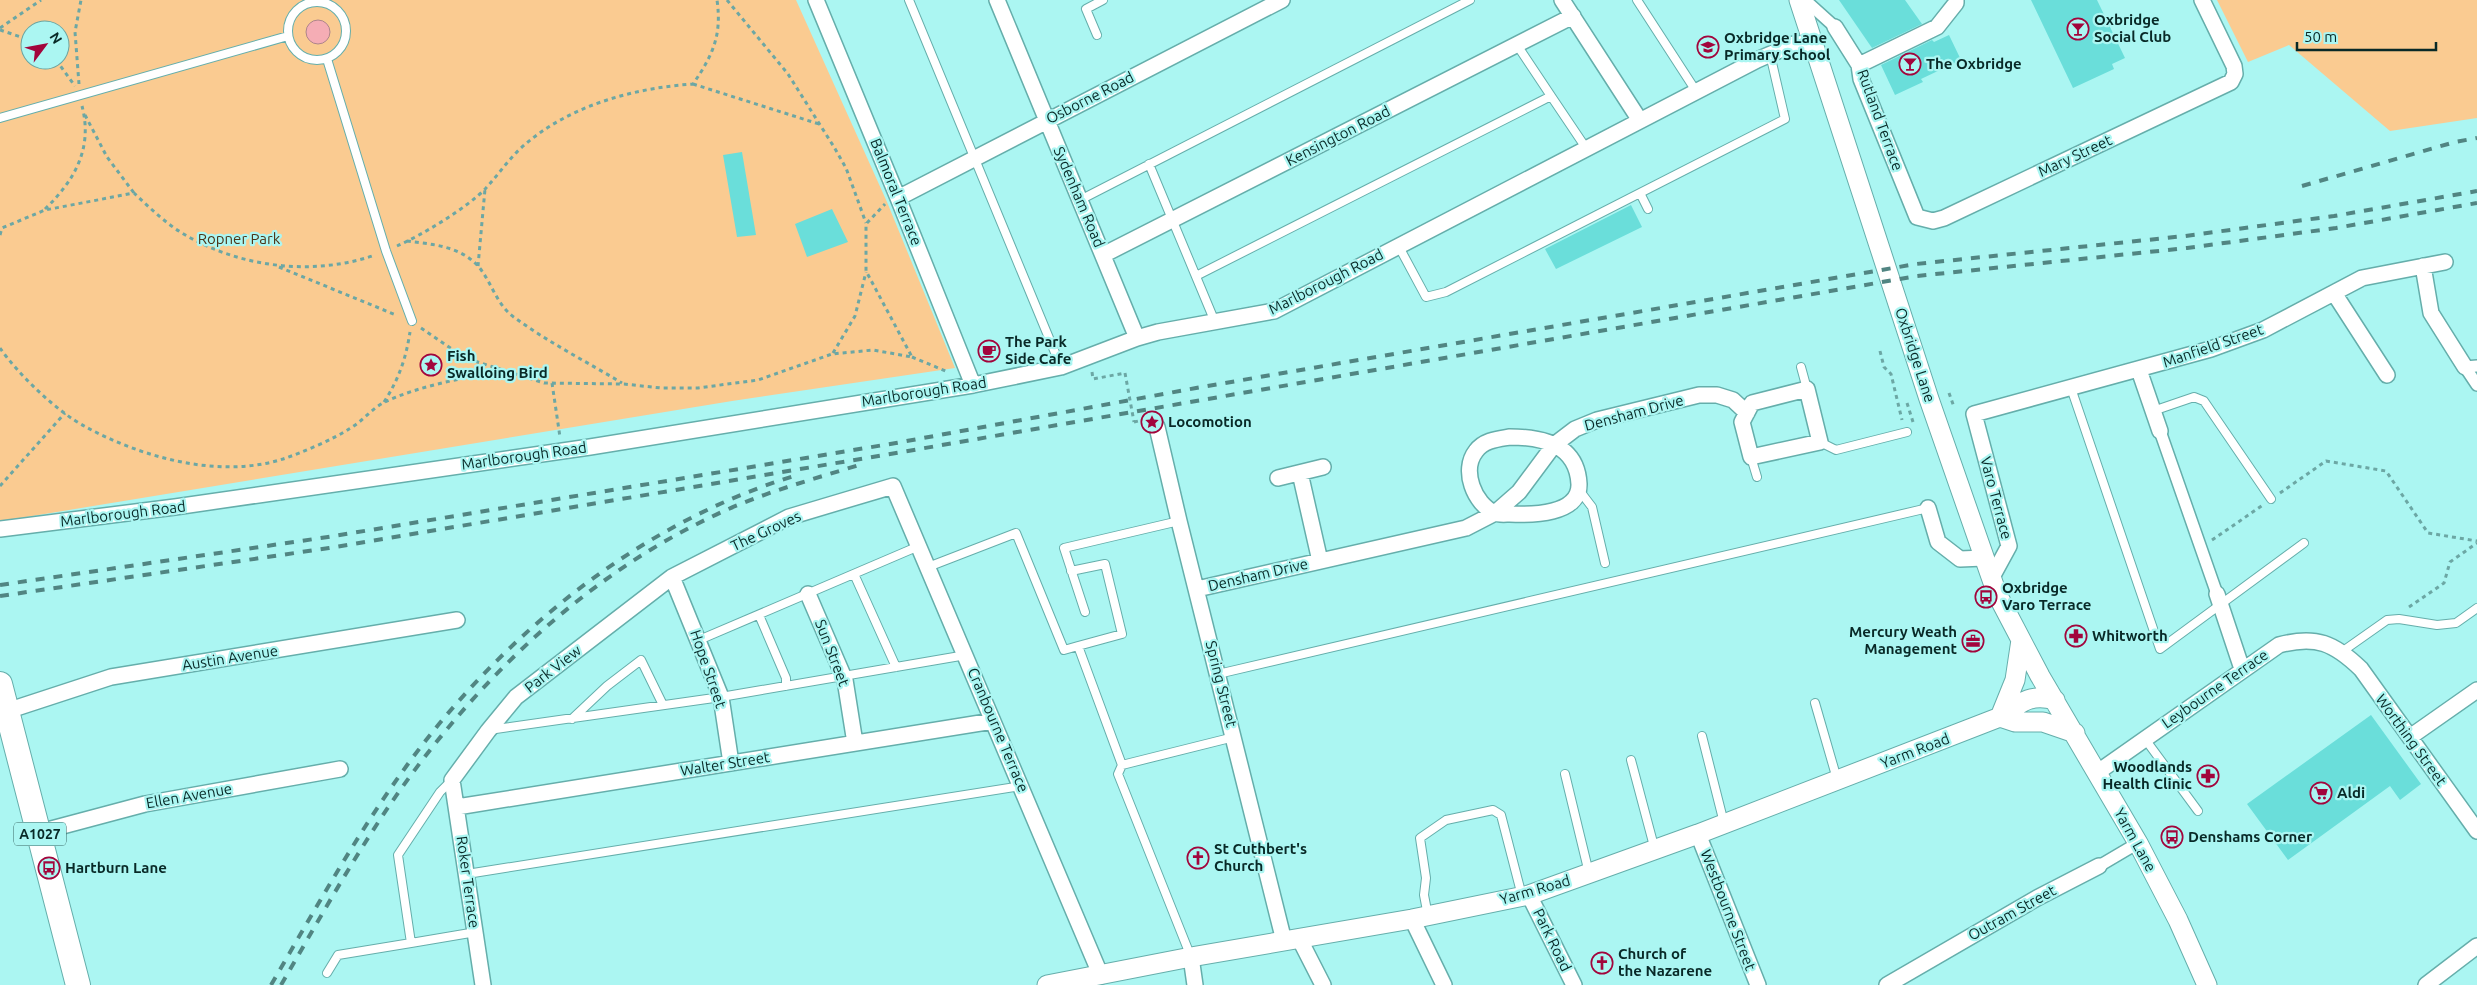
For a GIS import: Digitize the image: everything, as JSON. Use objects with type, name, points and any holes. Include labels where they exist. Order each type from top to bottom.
[{"type":"main road","name":"A1027","points":[[0,684],[40,832],[78,985]]},
{"type":"street","name":"Balmoral Terrace","points":[[816,0],[973,385]]},
{"type":"street","name":"Sydenham Road","points":[[997,0],[1137,338]]},
{"type":"street","name":"Osborne Road","points":[[898,198],[1282,0]]},
{"type":"street","points":[[1562,0],[1639,120]]},
{"type":"street","name":"Oxbridge Lane","points":[[1799,0],[1992,580],[2021,640],[2055,700]]},
{"type":"street","points":[[1805,0],[1835,27]]},
{"type":"street","points":[[1860,65],[1937,27],[1956,3],[1956,0]]},
{"type":"street","name":"Mary Street","points":[[1917,217],[1934,221],[1944,218],[2231,82],[2234,66],[2202,0]]},
{"type":"street","name":"Kensington Road","points":[[1104,255],[1572,16]]},
{"type":"street","name":"Rutland Terrace","points":[[1835,27],[1860,65],[1861,79],[1917,217]]},
{"type":"street","name":"Marlborough Road","points":[[0,529],[175,508],[590,447],[973,385],[1061,367],[1137,338],[1274,311],[1639,120],[1770,54],[1794,44],[1813,43]]},
{"type":"street","name":"Manfield Street","points":[[1974,414],[2211,349],[2263,330],[2362,278],[2445,262]]},
{"type":"street","points":[[2424,266],[2431,313],[2471,366],[2477,385]]},
{"type":"street","points":[[2334,293],[2387,374]]},
{"type":"street","points":[[2138,370],[2242,669]]},
{"type":"street","points":[[1807,389],[1820,442],[1751,457],[1742,422],[1748,412],[1752,403],[1807,389]]},
{"type":"street","name":"Densham Drive","points":[[1197,589],[1466,528],[1496,513],[1519,492],[1554,445],[1575,429],[1597,420],[1699,395],[1718,395],[1732,400],[1748,412]]},
{"type":"street","name":"Varo Terrace","points":[[1974,414],[2009,546],[1992,580]]},
{"type":"street","name":"Spring Street","points":[[1158,427],[1179,521],[1234,737],[1292,940],[1323,985]]},
{"type":"street","points":[[1510,437],[1536,438],[1568,453],[1578,472],[1579,490],[1571,503],[1558,509],[1523,514],[1496,513],[1480,500],[1472,486],[1469,473],[1470,462],[1476,451],[1484,444],[1510,437]]},
{"type":"street","points":[[1278,478],[1323,467]]},
{"type":"street","name":"Densham Drive","points":[[1300,473],[1320,561]]},
{"type":"street","name":"Cranbourne Terrace","points":[[893,486],[1101,976]]},
{"type":"street","name":"The Groves","points":[[672,577],[788,517],[893,486]]},
{"type":"street","points":[[1928,508],[1938,542],[1960,559],[1984,558]]},
{"type":"street","name":"Hope Street","points":[[672,577],[699,640],[720,697],[731,763]]},
{"type":"street","name":"Park View","points":[[452,780],[488,731],[516,698],[672,577]]},
{"type":"street","name":"Sun Street","points":[[808,594],[844,676],[855,743]]},
{"type":"street","name":"Austin Avenue","points":[[7,711],[111,678],[457,620]]},
{"type":"street","points":[[2021,640],[2015,680],[2000,718],[2015,722],[2043,722],[2075,733]]},
{"type":"street","name":"Leybourne Terrace","points":[[2098,772],[2242,669],[2279,645],[2300,640],[2322,642],[2343,651]]},
{"type":"street","name":"Worthing Street","points":[[2343,651],[2361,669],[2477,831]]},
{"type":"street","points":[[2410,737],[2477,690]]},
{"type":"street","name":"Yarm Road","points":[[1047,985],[1526,896],[1698,834],[2000,718],[2025,700],[2041,696],[2055,700]]},
{"type":"street","name":"Yarm Lane","points":[[2055,700],[2138,843],[2178,920],[2207,985]]},
{"type":"street","name":"Walter Street","points":[[457,807],[993,721]]},
{"type":"street","name":"Ellen Avenue","points":[[40,832],[145,804],[340,769]]},
{"type":"street","name":"Roker Terrace","points":[[452,780],[484,985]]},
{"type":"street","name":"Westbourne Street","points":[[1698,834],[1758,985]]},
{"type":"street","name":"Outram Street","points":[[1887,985],[2037,898],[2099,866],[2138,843]]},
{"type":"street","name":"Park Road","points":[[1526,896],[1574,985]]},
{"type":"street","points":[[1420,917],[1444,985]]},
{"type":"street","points":[[2426,985],[2477,946]]},
{"type":"street","points":[[1190,957],[1195,985]]},
{"type":"lane","points":[[909,0],[1061,367]]},
{"type":"lane","points":[[1082,0],[1097,35]]},
{"type":"lane","points":[[1086,8],[1103,0]]},
{"type":"lane","points":[[1080,200],[1470,0]]},
{"type":"lane","points":[[1637,0],[1696,91]]},
{"type":"lane","points":[[307,2],[328,4],[342,17],[345,36],[342,46],[327,58],[317,60],[298,54],[288,36],[290,20],[300,7],[307,2]]},
{"type":"lane","points":[[0,118],[80,97],[288,36]]},
{"type":"lane","points":[[1517,45],[1586,148]]},
{"type":"lane","points":[[1398,245],[1426,297],[1446,292],[1785,119],[1770,54]]},
{"type":"lane","points":[[327,58],[386,251],[412,321]]},
{"type":"lane","points":[[1196,276],[1551,96]]},
{"type":"lane","points":[[1149,164],[1215,322]]},
{"type":"lane","points":[[1640,193],[1648,209]]},
{"type":"lane","points":[[1802,367],[1807,389]]},
{"type":"lane","points":[[2071,388],[2160,649],[2218,599],[2304,543]]},
{"type":"lane","points":[[2153,411],[2194,397],[2204,401],[2272,499]]},
{"type":"lane","points":[[1820,442],[1836,450],[1905,429]]},
{"type":"lane","points":[[1751,457],[1756,477]]},
{"type":"lane","points":[[1579,490],[1592,507],[1605,563]]},
{"type":"lane","points":[[1218,674],[1928,508]]},
{"type":"lane","points":[[1085,612],[1064,548],[1179,521]]},
{"type":"lane","points":[[928,567],[1016,533],[1064,650],[1122,634],[1105,564],[1072,571]]},
{"type":"lane","points":[[699,640],[919,546]]},
{"type":"lane","points":[[854,574],[896,667]]},
{"type":"lane","points":[[2343,651],[2387,620],[2399,619],[2437,625],[2456,623],[2477,608]]},
{"type":"lane","points":[[759,615],[786,678],[786,686]]},
{"type":"lane","points":[[1078,646],[1122,765],[1118,774],[1190,957]]},
{"type":"lane","points":[[488,731],[720,697],[966,655]]},
{"type":"lane","points":[[572,718],[607,686],[642,660],[663,705]]},
{"type":"lane","points":[[1815,703],[1838,780]]},
{"type":"lane","points":[[1702,736],[1724,823]]},
{"type":"lane","points":[[1122,765],[1234,737]]},
{"type":"lane","points":[[2145,739],[2198,811]]},
{"type":"lane","points":[[1631,760],[1655,850]]},
{"type":"lane","points":[[1565,774],[1590,873]]},
{"type":"lane","points":[[411,943],[398,855],[440,792],[452,780]]},
{"type":"lane","points":[[467,874],[1021,786]]},
{"type":"lane","points":[[1420,917],[1426,878],[1420,838],[1446,820],[1493,810],[1502,815],[1526,896]]},
{"type":"lane","points":[[328,973],[338,955],[476,932]]},
{"type":"path","points":[[0,29],[40,0]]},
{"type":"path","points":[[45,210],[64,190],[76,172],[83,150],[84,113],[80,97],[75,32],[81,0]]},
{"type":"path","points":[[694,84],[707,64],[716,42],[719,21],[717,0]]},
{"type":"path","points":[[727,0],[788,74],[846,168],[866,224],[866,271],[855,316],[832,354]]},
{"type":"path","points":[[0,29],[20,36]]},
{"type":"path","points":[[64,70],[72,80],[80,97]]},
{"type":"path","points":[[276,266],[321,266],[365,258],[407,241],[463,206],[486,189],[521,148],[564,118],[599,103],[635,92],[664,86],[694,84],[819,124]]},
{"type":"path","points":[[84,113],[107,157],[134,193],[161,218],[208,247],[236,257],[276,266],[412,321],[431,337],[465,358],[544,383],[624,384],[661,388],[698,388],[758,380],[832,354],[873,350],[912,357],[952,373]]},
{"type":"path","points":[[478,266],[486,189]]},
{"type":"path","points":[[0,235],[2,228],[45,210],[134,193]]},
{"type":"path","points":[[866,224],[887,202],[898,198]]},
{"type":"path","points":[[407,241],[449,248],[465,256],[478,266],[495,296],[513,317],[624,384]]},
{"type":"path","points":[[866,271],[912,357]]},
{"type":"path","points":[[0,348],[12,366],[64,413],[85,427],[128,447],[189,464],[245,467],[283,459],[349,430],[384,402],[404,364],[412,321]]},
{"type":"path","points":[[1880,352],[1884,366],[1891,374],[1905,429]]},
{"type":"path","points":[[384,402],[468,377],[503,370]]},
{"type":"path","points":[[1093,379],[1125,373],[1134,422]]},
{"type":"path","points":[[552,383],[560,437]]},
{"type":"path","points":[[1949,393],[1954,407]]},
{"type":"path","points":[[1907,403],[1913,423]]},
{"type":"path","points":[[0,486],[64,413]]},
{"type":"path","points":[[2201,548],[2326,461],[2386,471],[2428,533],[2477,542]]},
{"type":"path","points":[[2387,620],[2444,583],[2450,562],[2477,542]]},
{"type":"green space","name":"Ropner Park","points":[[0,0],[796,0],[887,202],[955,368],[732,401],[0,520]]},
{"type":"green space","points":[[2217,0],[2477,0],[2477,118],[2390,131],[2289,45],[2248,62]]},
{"type":"shaded area","points":[[318,20],[323,21],[329,27],[329,37],[323,43],[318,44],[313,43],[307,37],[306,32],[307,27],[313,21]]},
{"type":"building","points":[[1839,0],[1905,0],[1922,24],[1872,48]]},
{"type":"building","name":"Oxbridge Social Club","points":[[2031,0],[2097,0],[2125,58],[2112,64],[2114,69],[2073,88]]},
{"type":"building","name":"The Oxbridge","points":[[1949,35],[1961,60],[1921,79],[1923,82],[1895,95],[1881,65],[1932,40],[1934,42]]},
{"type":"building","points":[[742,152],[756,235],[737,237],[723,155]]},
{"type":"building","points":[[1631,205],[1642,227],[1556,269],[1545,249]]},
{"type":"building","points":[[832,209],[848,242],[807,257],[795,224]]},
{"type":"building","name":"Aldi","points":[[2371,715],[2421,784],[2400,800],[2390,786],[2288,860],[2247,804]]},
{"type":"railway","points":[[2302,186],[2455,142],[2477,138]]},
{"type":"railway","points":[[0,585],[328,537],[896,443],[1196,388],[1916,264],[2185,236],[2334,216],[2477,191]]},
{"type":"railway","points":[[0,596],[329,548],[902,452],[1917,276],[2187,248],[2336,228],[2477,203]]},
{"type":"railway","points":[[281,985],[355,859],[403,786],[467,706],[539,633],[578,600],[619,570],[662,543],[707,519],[762,496],[859,465]]},
{"type":"railway","points":[[271,985],[350,851],[392,786],[439,724],[475,683],[514,644],[555,608],[599,574],[645,544],[693,517],[742,494],[794,476]]},
{"type":"place","name":"Oxbridge Social Club","points":[[2078,29]]},
{"type":"place","name":"Oxbridge Lane Primary School","points":[[1708,47]]},
{"type":"place","name":"The Oxbridge","points":[[1910,64]]},
{"type":"place","name":"The Park Side Cafe","points":[[989,351]]},
{"type":"place","name":"Fish Swalloing Bird","points":[[431,365]]},
{"type":"place","name":"Locomotion","points":[[1152,422]]},
{"type":"place","name":"Oxbridge Varo Terrace","points":[[1986,597]]},
{"type":"place","name":"Whitworth","points":[[2076,636]]},
{"type":"place","name":"Mercury Weath Management","points":[[1973,641]]},
{"type":"place","name":"Woodlands Health Clinic","points":[[2208,776]]},
{"type":"place","name":"Aldi","points":[[2321,793]]},
{"type":"place","name":"Denshams Corner","points":[[2172,837]]},
{"type":"place","name":"St Cuthbert's Church","points":[[1198,858]]},
{"type":"place","name":"Hartburn Lane","points":[[49,868]]},
{"type":"place","name":"Church of the Nazarene","points":[[1602,963]]}]
